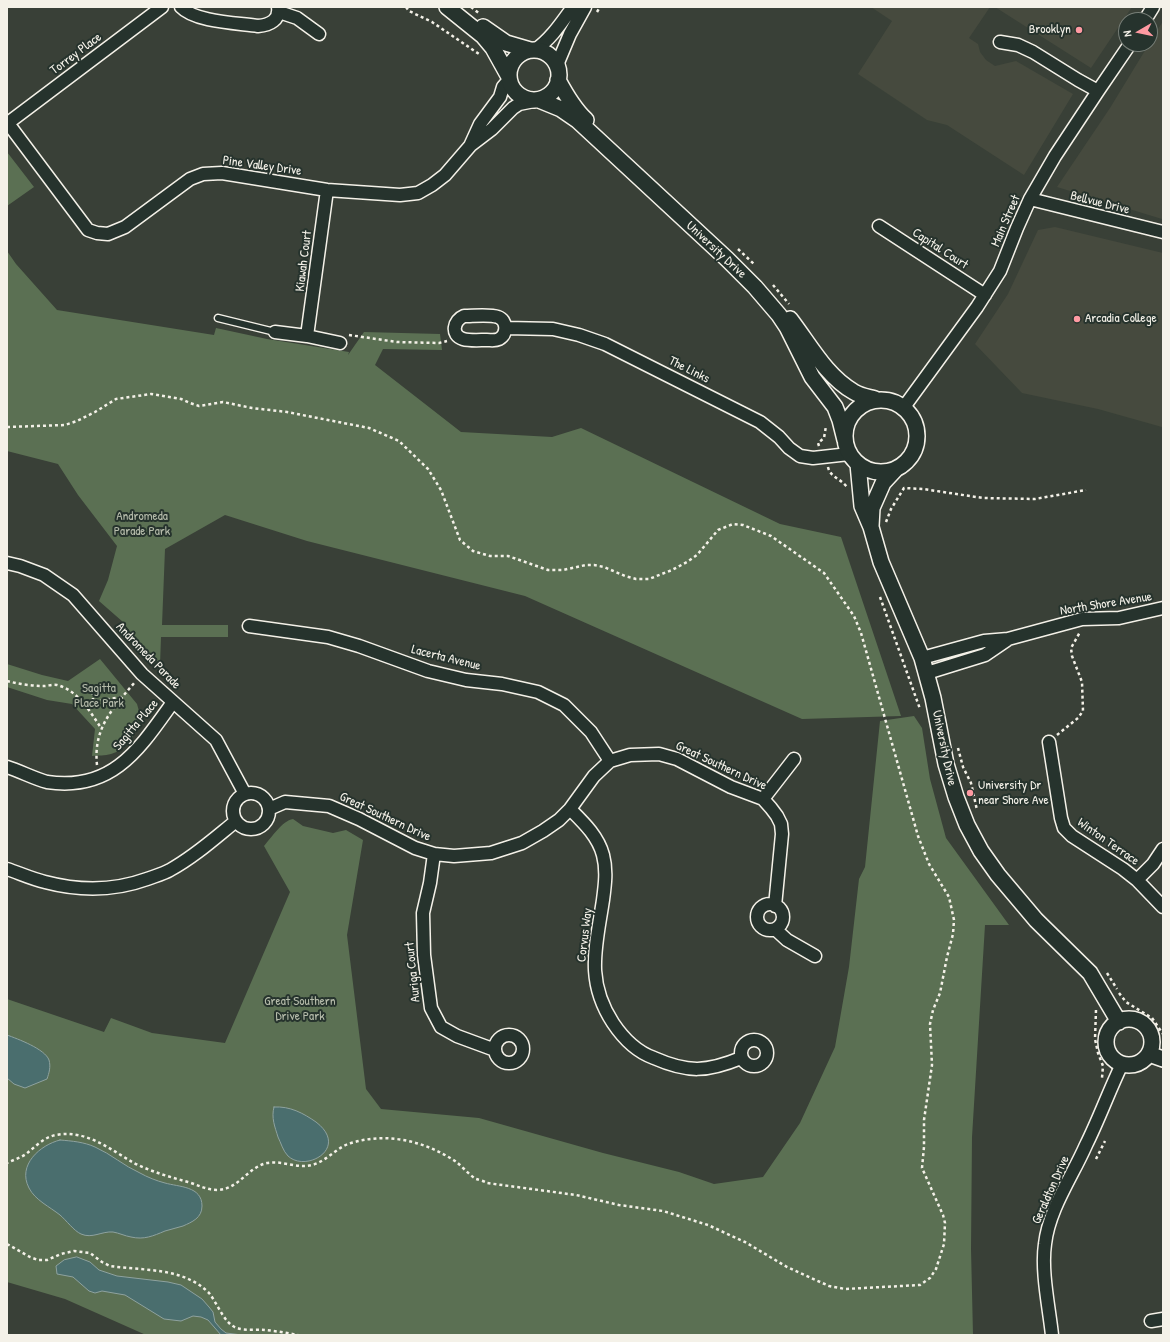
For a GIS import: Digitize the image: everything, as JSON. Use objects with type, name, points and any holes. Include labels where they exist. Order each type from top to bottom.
[{"type":"street","name":"Torrey Place","points":[[7,123],[162,7]]},
{"type":"street","points":[[181,7],[192,15],[202,18],[258,26],[266,26],[272,23],[276,18],[278,10],[297,18],[319,34]]},
{"type":"street","points":[[447,7],[483,36],[493,48],[512,88],[518,95],[526,99],[537,100],[552,93],[556,87],[558,72],[570,34],[585,7]]},
{"type":"street","points":[[459,7],[506,43],[548,54],[558,72]]},
{"type":"street","points":[[508,77],[512,61],[523,52],[542,46],[560,26],[573,7]]},
{"type":"street","points":[[1000,42],[1018,45],[1032,52],[1098,91]]},
{"type":"street","name":"Main Street","points":[[904,407],[985,295],[1000,271],[1030,199],[1055,156],[1125,52]]},
{"type":"street","name":"University Drive","points":[[558,72],[566,95],[584,118],[766,288],[824,366],[839,381],[856,393],[875,400]]},
{"type":"street","name":"Pine Valley Drive","points":[[470,146],[480,124],[500,97],[508,77]]},
{"type":"street","name":"Pine Valley Drive","points":[[7,123],[88,230],[108,234],[125,227],[190,180],[203,174],[222,173],[327,190],[400,195],[418,193],[445,175],[470,146],[492,130],[513,108],[519,104],[537,100]]},
{"type":"street","name":"University Drive","points":[[537,100],[561,109],[577,120],[727,259],[779,314],[812,377],[835,407],[851,452],[862,506],[878,527]]},
{"type":"street","name":"Kiawah Court","points":[[307,336],[327,190]]},
{"type":"street","name":"Bellvue Drive","points":[[1030,199],[1163,232]]},
{"type":"street","name":"Capital Court","points":[[879,226],[985,295]]},
{"type":"street","points":[[464,316],[497,317],[503,321],[506,328],[504,335],[497,340],[464,339],[458,336],[455,331],[455,324],[464,316]]},
{"type":"street","name":"The Links","points":[[506,328],[553,329],[579,335],[604,344],[760,422],[800,456],[813,458],[851,452]]},
{"type":"street","points":[[275,332],[307,336],[336,342]]},
{"type":"street","points":[[885,399],[904,407],[912,416],[916,428],[917,440],[913,452],[906,462],[896,469],[887,472],[877,472],[867,469],[851,452],[845,429],[849,418],[856,409],[864,403],[875,400],[885,399]]},
{"type":"street","name":"University Drive","points":[[896,469],[883,484],[872,508],[878,527],[881,562],[927,673],[934,698],[946,764],[967,826],[981,851],[998,875],[1036,920],[1090,973],[1119,1022]]},
{"type":"street","name":"Andromeda Parade","points":[[7,563],[44,575],[73,595],[142,674],[216,740],[245,794]]},
{"type":"street","name":"North Shore Avenue","points":[[922,658],[984,641],[1008,639],[1082,619],[1119,618],[1163,608]]},
{"type":"street","name":"Lacerta Avenue","points":[[249,626],[328,637],[428,670],[466,680],[502,684],[538,692],[564,705],[590,732],[610,761]]},
{"type":"street","name":"North Shore Avenue","points":[[927,673],[985,655],[1008,639]]},
{"type":"street","name":"Sagitta Place","points":[[7,767],[46,781],[71,783],[98,778],[110,773],[128,759],[144,742],[173,702]]},
{"type":"street","name":"Winton Terrace","points":[[1049,742],[1061,818],[1064,828],[1072,836],[1123,869],[1137,880],[1163,907]]},
{"type":"street","name":"Great Southern Drive","points":[[269,809],[285,802],[329,806],[359,818],[415,848],[434,854],[454,856],[491,853],[506,850],[522,843],[543,832],[559,820],[570,809],[594,776],[610,761],[630,755],[659,754],[677,759],[731,787],[762,799],[771,808],[777,816],[781,829],[780,858],[775,906]]},
{"type":"street","points":[[762,799],[794,759]]},
{"type":"street","points":[[256,793],[268,804],[269,809],[266,820],[257,828],[246,828],[236,821],[234,816],[234,806],[240,797],[245,794],[256,793]]},
{"type":"street","name":"Corvus Way","points":[[570,809],[584,823],[596,839],[603,854],[605,869],[604,889],[594,952],[595,973],[599,995],[607,1013],[618,1031],[635,1047],[649,1056],[685,1069],[705,1069],[724,1065],[741,1058]]},
{"type":"street","points":[[7,869],[43,882],[65,886],[90,889],[114,888],[136,883],[169,871],[189,858],[236,821]]},
{"type":"street","points":[[1137,880],[1153,864],[1163,849]]},
{"type":"street","name":"Auriga Court","points":[[434,854],[430,883],[423,913],[424,955],[431,1008],[441,1028],[457,1036],[495,1050]]},
{"type":"street","points":[[771,904],[778,908],[782,915],[781,923],[775,929],[771,930],[763,928],[760,926],[757,918],[763,907],[771,904]]},
{"type":"street","points":[[775,929],[787,940],[816,956]]},
{"type":"street","points":[[1126,1019],[1133,1019],[1146,1027],[1150,1033],[1152,1040],[1151,1047],[1156,1056],[1137,1064],[1130,1065],[1115,1061],[1110,1055],[1106,1040],[1108,1032],[1119,1022],[1126,1019]]},
{"type":"street","name":"Geraldton Drive","points":[[1052,1335],[1044,1269],[1044,1244],[1049,1224],[1122,1064]]},
{"type":"street","points":[[1151,1321],[1163,1319]]},
{"type":"lane","points":[[218,318],[275,332]]},
{"type":"path","points":[[406,7],[409,11],[432,22],[481,55]]},
{"type":"path","points":[[733,244],[755,266]]},
{"type":"path","points":[[770,282],[792,307]]},
{"type":"path","points":[[336,342],[337,336],[347,334],[398,342],[444,342],[458,336]]},
{"type":"path","points":[[7,427],[65,425],[95,412],[116,399],[151,394],[181,399],[199,406],[223,402],[252,408],[287,412],[369,428],[399,441],[428,469],[441,490],[460,540],[473,551],[490,556],[508,556],[548,570],[563,570],[586,565],[594,565],[604,567],[636,579],[649,579],[659,576],[687,562],[697,555],[718,530],[732,524],[743,524],[771,536],[824,573],[854,616],[861,633],[918,836],[929,864],[949,897],[954,920],[953,934],[940,993],[933,1010],[930,1024],[932,1065],[924,1120],[922,1168],[943,1215],[945,1224],[944,1244],[936,1269],[930,1278],[920,1284],[852,1289],[829,1286],[787,1267],[745,1242],[708,1225],[663,1211],[619,1205],[576,1195],[487,1183],[476,1178],[455,1162],[434,1150],[408,1140],[385,1137],[366,1139],[350,1143],[326,1159],[312,1165],[292,1165],[280,1162],[267,1163],[256,1168],[235,1184],[219,1190],[200,1187],[149,1171],[95,1141],[72,1135],[56,1135],[49,1138],[24,1155],[7,1164]]},
{"type":"path","points":[[835,407],[826,415],[826,430],[824,438],[818,443],[830,472],[839,479],[847,489]]},
{"type":"path","points":[[878,527],[886,521],[904,488],[923,489],[983,498],[1035,499],[1086,490]]},
{"type":"path","points":[[878,593],[922,714]]},
{"type":"path","points":[[1049,742],[1074,722],[1083,711],[1082,682],[1072,656],[1071,648],[1082,628],[1082,619]]},
{"type":"path","points":[[98,778],[96,754],[101,728],[122,697],[142,674]]},
{"type":"path","points":[[7,681],[20,684],[44,686],[55,684],[65,688],[84,703],[101,728]]},
{"type":"path","points":[[93,701],[94,693]]},
{"type":"path","points":[[84,703],[122,697]]},
{"type":"path","points":[[957,745],[963,767],[971,783],[977,813]]},
{"type":"path","points":[[1103,969],[1108,974],[1126,1002],[1152,1018],[1163,1034]]},
{"type":"path","points":[[1095,1004],[1095,1039],[1102,1066],[1102,1079],[1111,1086]]},
{"type":"path","points":[[1096,1159],[1105,1141]]},
{"type":"path","points":[[7,1244],[38,1260],[46,1260],[74,1251],[90,1253],[110,1266],[168,1272],[182,1276],[200,1286],[208,1293],[219,1306],[225,1319],[230,1325],[238,1329],[268,1330],[298,1335]]},
{"type":"shaded area","points":[[871,7],[990,7],[969,38],[978,44],[980,52],[986,60],[995,66],[1016,61],[1073,94],[1024,175],[947,125],[927,120],[858,74],[892,21]]},
{"type":"shaded area","name":"Brooklyn","points":[[995,7],[1132,7],[1129,12],[1118,12],[1118,28],[1091,68]]},
{"type":"shaded area","points":[[1163,21],[1162,219],[1057,187],[1110,108],[1144,52],[1158,52],[1158,29]]},
{"type":"shaded area","name":"Arcadia College","points":[[1055,227],[1163,253],[1162,427],[1098,409],[1022,393],[975,344],[1008,294],[1038,230]]},
{"type":"green space","points":[[7,152],[34,187],[7,206]]},
{"type":"green space","name":"Andromeda Parade Park","points":[[7,251],[16,264],[57,310],[214,335],[216,328],[267,339],[349,352],[348,355],[364,332],[440,334],[442,350],[383,349],[375,365],[461,432],[552,437],[581,428],[780,524],[841,537],[901,716],[802,719],[525,596],[307,541],[225,515],[165,549],[162,625],[228,625],[228,637],[161,637],[160,665],[157,668],[123,622],[99,601],[108,580],[117,546],[78,495],[58,464],[7,451]]},
{"type":"green space","name":"Sagitta Place Park","points":[[100,659],[137,704],[141,718],[134,734],[122,749],[109,755],[92,756],[95,729],[72,704],[47,700],[7,687],[7,664],[42,675],[68,681]]},
{"type":"green space","name":"Great Southern Drive Park","points":[[914,716],[922,728],[930,779],[946,838],[1009,925],[985,925],[972,1137],[971,1249],[973,1335],[146,1335],[65,1299],[7,1282],[7,999],[104,1032],[111,1018],[152,1033],[225,1043],[290,892],[264,846],[281,826],[293,819],[303,826],[333,833],[346,830],[363,840],[347,935],[366,1089],[381,1109],[479,1118],[603,1153],[679,1172],[714,1184],[763,1177],[800,1123],[835,1047],[849,967],[859,879],[865,867],[880,721]]},
{"type":"water","points":[[7,1035],[37,1048],[46,1056],[50,1065],[47,1079],[25,1088],[14,1084],[7,1078]]},
{"type":"water","points":[[274,1107],[296,1111],[316,1122],[325,1132],[328,1141],[327,1149],[322,1155],[314,1160],[305,1162],[288,1156],[278,1137],[273,1119]]},
{"type":"water","points":[[60,1140],[91,1145],[128,1167],[149,1177],[162,1182],[189,1188],[201,1199],[202,1210],[200,1214],[196,1219],[183,1226],[144,1238],[136,1238],[113,1232],[89,1236],[78,1233],[60,1215],[35,1196],[29,1188],[26,1180],[28,1164],[32,1157],[45,1146]]},
{"type":"water","points":[[77,1257],[90,1262],[99,1270],[117,1276],[181,1285],[202,1299],[213,1312],[215,1322],[221,1329],[226,1333],[242,1335],[221,1335],[208,1320],[201,1317],[193,1316],[181,1321],[164,1319],[125,1295],[102,1291],[95,1293],[89,1291],[73,1277],[57,1274],[56,1266],[64,1260]]},
{"type":"place","name":"Brooklyn","points":[[1079,30]]},
{"type":"place","name":"Arcadia College","points":[[1077,319]]},
{"type":"place","name":"University Dr near Shore Ave","points":[[970,793]]}]
